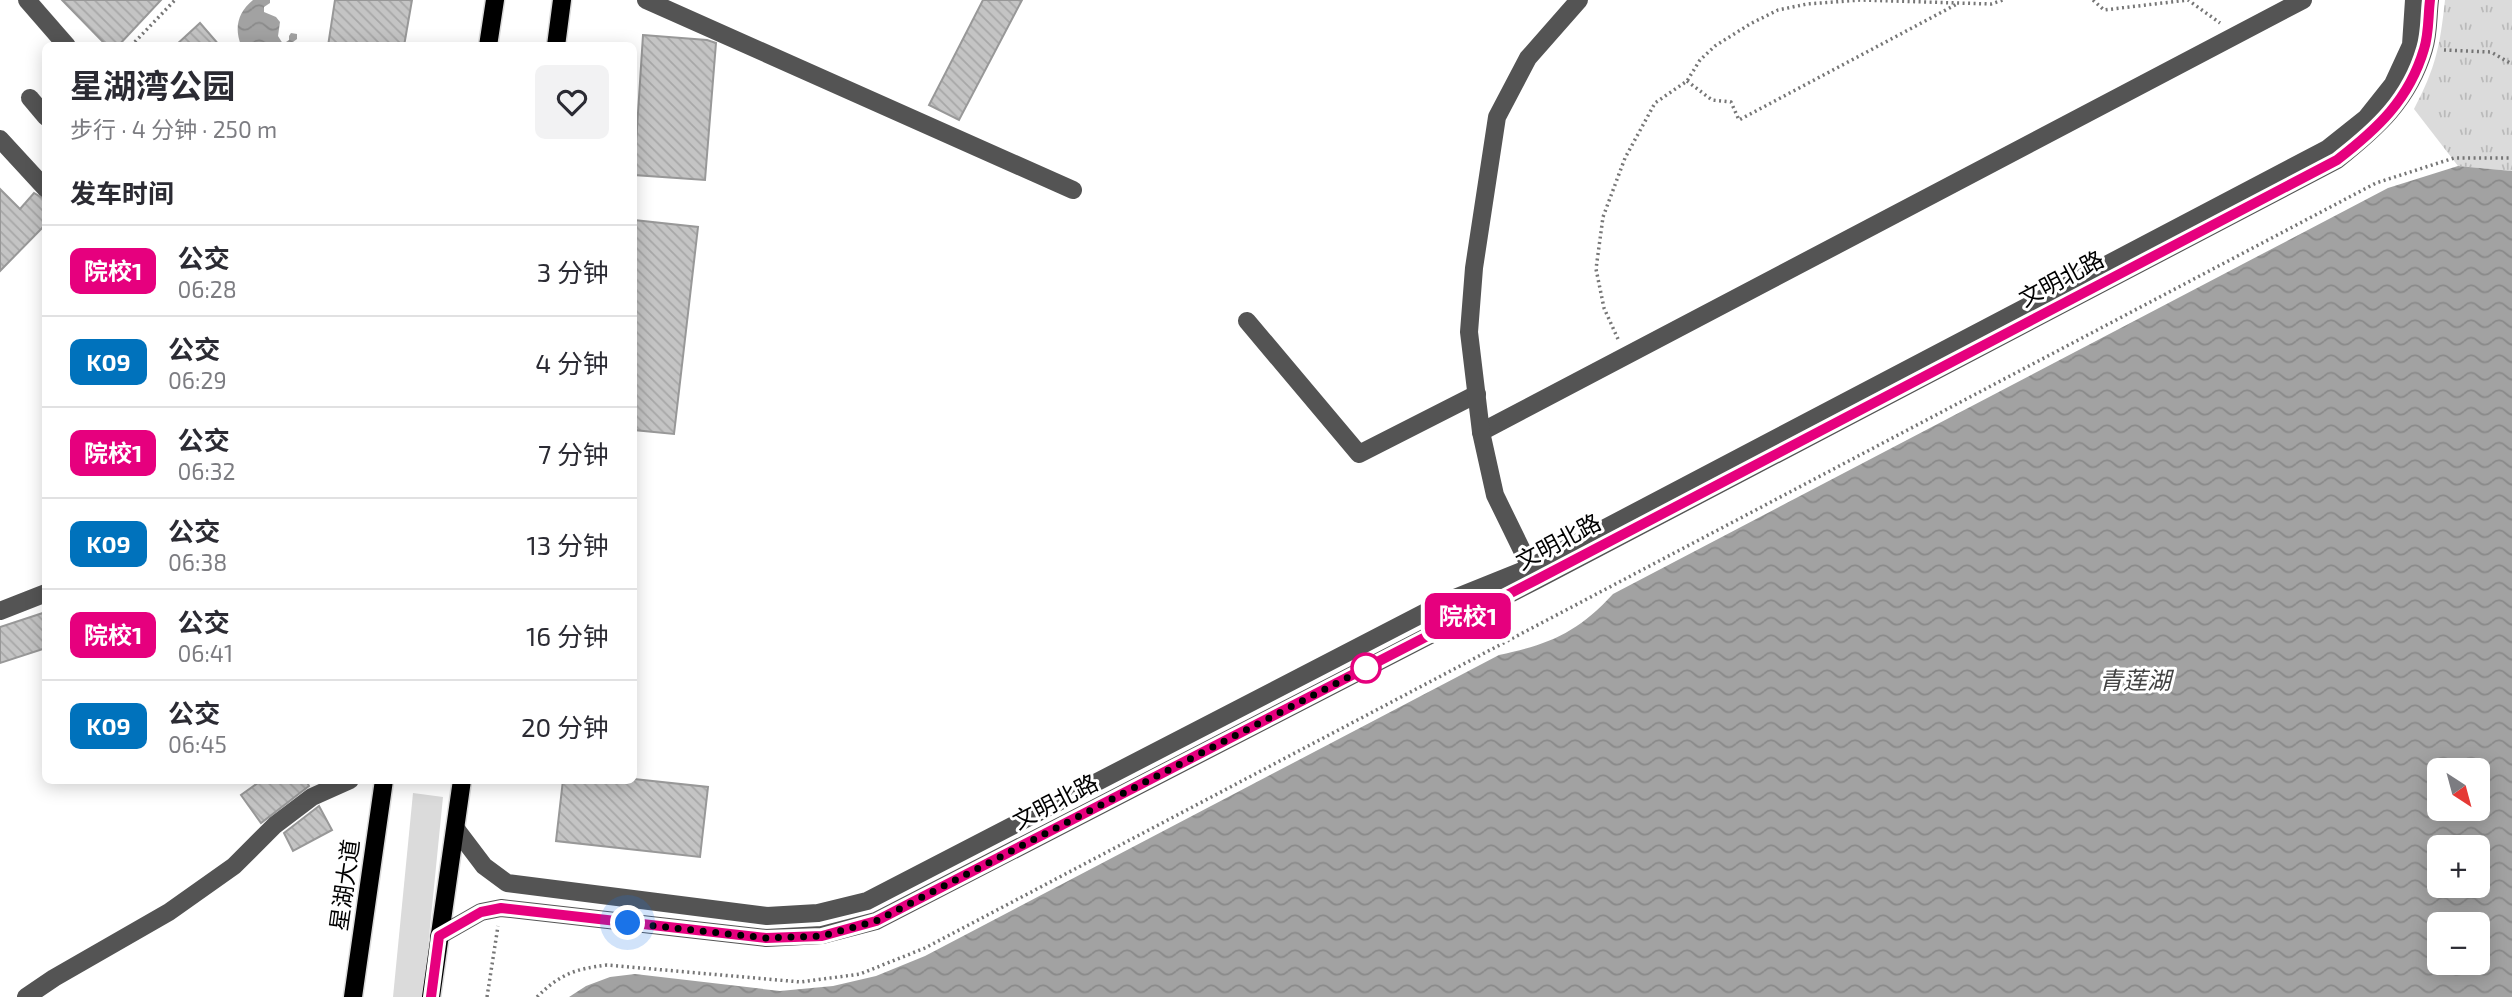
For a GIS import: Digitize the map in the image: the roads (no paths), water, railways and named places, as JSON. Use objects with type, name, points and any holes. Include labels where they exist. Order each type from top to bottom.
[{"type":"main road","points":[[489,42],[495,0]]},
{"type":"main road","points":[[557,42],[562,0]]},
{"type":"main road","name":"星湖大道","points":[[353,997],[383,784]]},
{"type":"main road","points":[[431,997],[462,784]]},
{"type":"street","points":[[27,0],[64,42]]},
{"type":"street","points":[[646,0],[1073,190]]},
{"type":"street","points":[[1533,574],[1495,495],[1481,432],[1469,332],[1474,268],[1497,117],[1528,58],[1579,0]]},
{"type":"street","points":[[1481,432],[2303,0]]},
{"type":"street","name":"文明北路","points":[[439,936],[481,912],[501,908],[766,938],[822,936],[876,921],[1533,574],[2327,149],[2366,118],[2393,84],[2411,45],[2414,0]]},
{"type":"street","name":"文明北路","points":[[456,829],[484,866],[507,883],[767,916],[818,913],[867,901],[1447,601],[1533,574],[2337,160],[2375,130],[2405,93],[2424,48],[2430,0]]},
{"type":"street","points":[[30,97],[42,112]]},
{"type":"street","points":[[0,139],[42,186]]},
{"type":"street","points":[[1247,321],[1359,454],[1477,394]]},
{"type":"street","points":[[0,611],[42,595]]},
{"type":"street","points":[[26,997],[169,912],[234,866],[275,825],[312,797],[341,784]]},
{"type":"water","points":[[253,0],[270,0],[264,7],[264,12],[276,17],[280,22],[278,36],[282,42],[240,42],[239,21]]},
{"type":"water","points":[[291,33],[297,34],[297,39],[286,42]]},
{"type":"water","name":"青莲湖","points":[[2458,166],[2512,171],[2512,997],[569,997],[586,986],[610,977],[635,974],[780,991],[833,986],[876,976],[925,956],[1499,655],[1562,635],[1575,628],[1613,594],[2388,188]]}]
